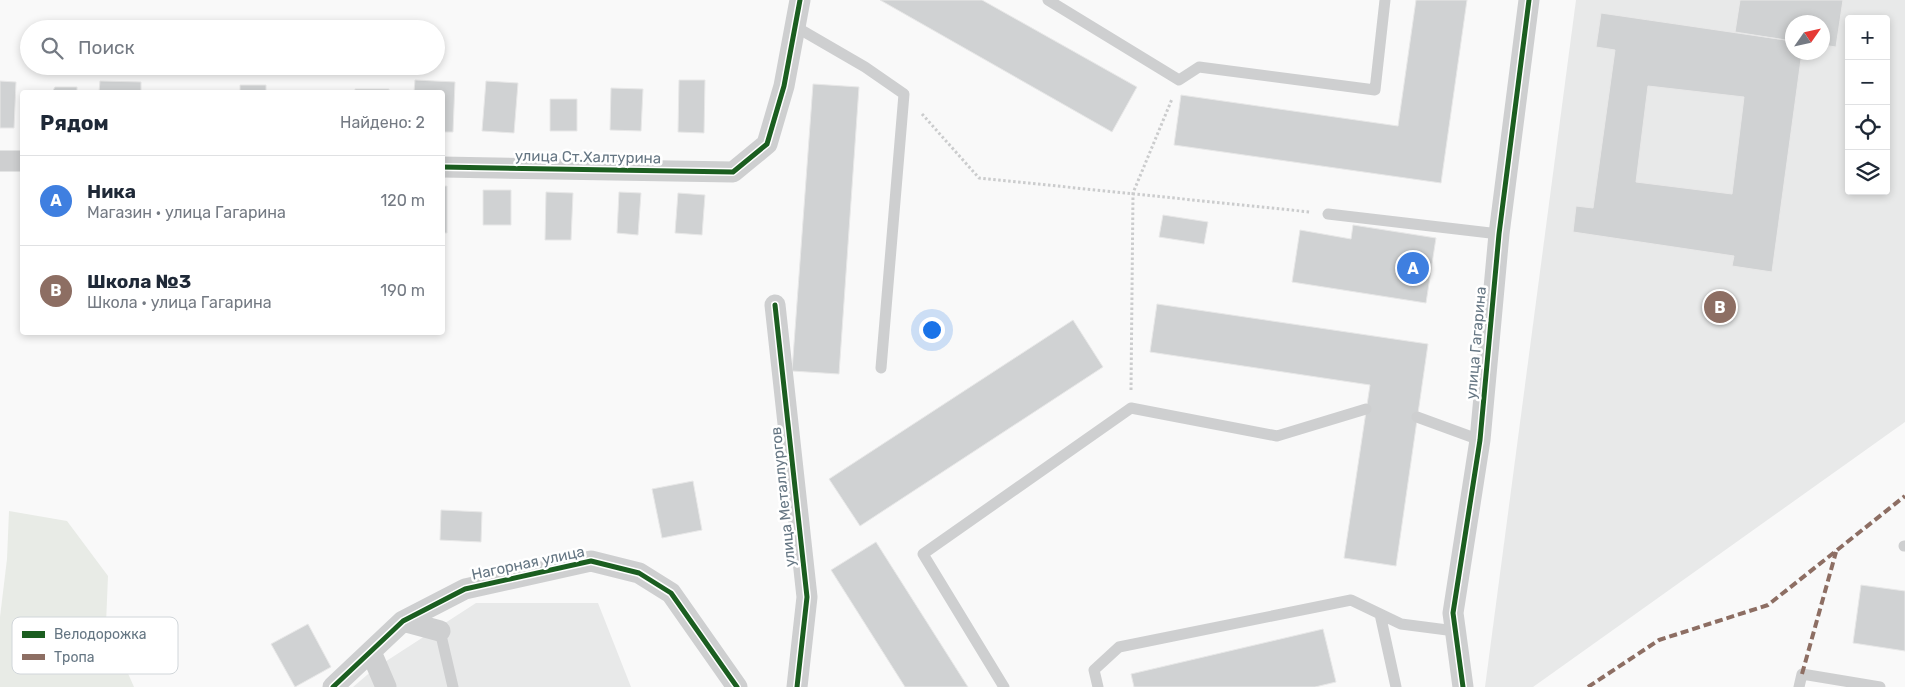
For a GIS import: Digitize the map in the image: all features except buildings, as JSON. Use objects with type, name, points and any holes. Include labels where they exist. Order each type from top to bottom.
[{"type":"street","points":[[796,27],[800,0]]},
{"type":"street","name":"улица Гагарина","points":[[1462,687],[1453,613],[1480,440],[1498,234],[1529,0]]},
{"type":"street","name":"улица Ст.Халтурина","points":[[445,167],[733,172],[768,144],[784,86],[796,27]]},
{"type":"street","points":[[0,161],[20,161]]},
{"type":"street","name":"улица Металлургов","points":[[775,305],[807,597],[797,687]]},
{"type":"street","name":"Нагорная улица","points":[[333,687],[404,620],[465,589],[591,561],[639,573],[670,593],[737,687]]},
{"type":"street","points":[[404,620],[440,631]]},
{"type":"street","points":[[371,652],[386,687]]},
{"type":"lane","points":[[1048,0],[1180,80],[1199,67],[1375,90],[1385,0]]},
{"type":"lane","points":[[796,27],[865,67],[904,94],[881,368]]},
{"type":"lane","points":[[1328,214],[1498,234]]},
{"type":"lane","points":[[1004,687],[923,554],[1131,408],[1277,436],[1366,409]]},
{"type":"lane","points":[[1417,416],[1480,440]]},
{"type":"lane","points":[[1098,687],[1094,670],[1118,647],[1351,600],[1401,624],[1456,631]]},
{"type":"lane","points":[[1380,614],[1396,687]]},
{"type":"lane","points":[[440,631],[453,687]]},
{"type":"lane","points":[[1799,687],[1802,674],[1880,687]]},
{"type":"path","points":[[1131,408],[1132,193],[1180,80]]},
{"type":"path","points":[[904,94],[979,178],[1328,214]]},
{"type":"shaded area","points":[[1576,0],[1905,0],[1905,422],[1533,687],[1485,687]]},
{"type":"shaded area","points":[[9,511],[67,521],[108,576],[106,617],[12,617],[12,674],[128,674],[134,687],[0,687],[0,617],[7,559]]},
{"type":"shaded area","points":[[476,603],[598,603],[631,687],[353,687],[374,669]]},
{"type":"marked path","points":[[1588,687],[1659,640],[1768,605],[1905,496]]},
{"type":"marked path","points":[[1802,674],[1836,552]]},
{"type":"cycle path","points":[[445,167],[733,172],[767,144],[784,86],[800,0]]},
{"type":"cycle path","points":[[1463,687],[1453,613],[1480,440],[1499,234],[1529,0]]},
{"type":"cycle path","points":[[775,305],[807,597],[797,687]]},
{"type":"cycle path","points":[[333,687],[403,621],[465,589],[591,561],[639,573],[671,593],[737,687]]},
{"type":"place","name":"Ника","points":[[1413,268]]},
{"type":"place","name":"Школа №3","points":[[1720,307]]}]
